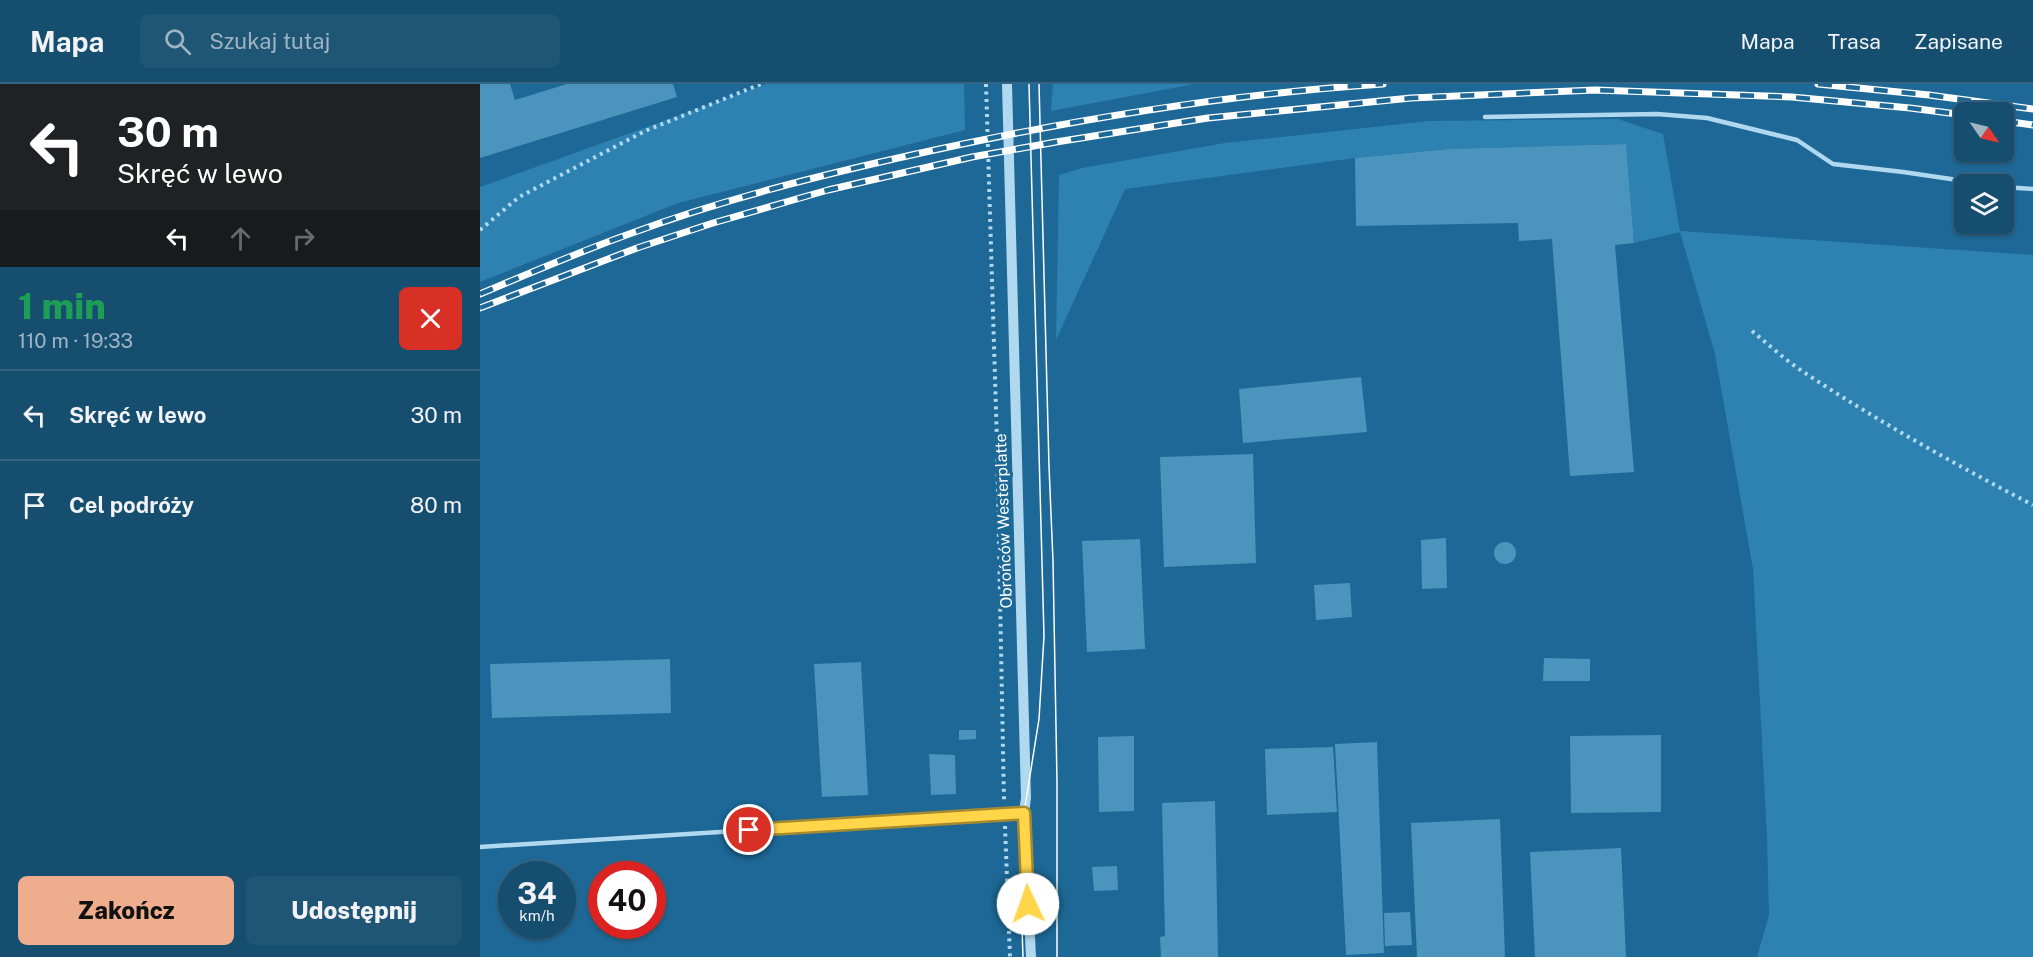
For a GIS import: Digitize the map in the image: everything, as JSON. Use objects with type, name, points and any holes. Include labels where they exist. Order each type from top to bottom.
[{"type":"street","name":"Obrońców Westerplatte","points":[[1007,84],[1026,798],[1024,813],[1031,957]]},
{"type":"lane","points":[[1485,117],[1657,114],[1707,118],[1797,140],[1833,164],[1954,179]]},
{"type":"lane","points":[[2014,188],[2033,189]]},
{"type":"lane","points":[[480,847],[1024,813]]},
{"type":"path","points":[[480,230],[519,197],[645,131],[760,84]]},
{"type":"path","points":[[986,84],[997,443],[1004,814],[1010,957]]},
{"type":"path","points":[[1752,331],[1800,370],[1953,464],[2033,505]]},
{"type":"shaded area","points":[[766,84],[964,84],[965,130],[678,203],[480,282],[480,187]]},
{"type":"shaded area","points":[[1053,84],[1194,84],[1051,111]]},
{"type":"shaded area","points":[[1618,119],[1663,134],[1680,231],[2033,255],[2033,957],[1757,957],[1769,915],[1753,569],[1715,354],[1680,232],[1634,243],[1626,144],[1447,149],[1355,158],[1125,189],[1056,340],[1059,175],[1082,168],[1225,143],[1429,121]]},
{"type":"building","points":[[480,84],[510,84],[515,100],[567,84],[673,84],[677,97],[480,158]]},
{"type":"building","points":[[1626,144],[1634,243],[1615,245],[1634,472],[1570,476],[1552,239],[1519,241],[1518,223],[1356,226],[1355,158],[1448,149]]},
{"type":"building","points":[[1361,377],[1367,432],[1243,443],[1239,389]]},
{"type":"building","points":[[1253,454],[1256,563],[1164,567],[1160,457]]},
{"type":"building","points":[[1446,538],[1447,588],[1422,589],[1421,540]]},
{"type":"building","points":[[1140,539],[1145,649],[1087,652],[1082,541]]},
{"type":"building","points":[[1505,542],[1513,545],[1516,553],[1513,561],[1505,564],[1497,561],[1494,553],[1497,545]]},
{"type":"building","points":[[1350,583],[1352,617],[1316,620],[1314,585]]},
{"type":"building","points":[[1544,658],[1590,659],[1590,681],[1543,681]]},
{"type":"building","points":[[670,659],[671,713],[492,718],[490,664]]},
{"type":"building","points":[[861,662],[868,795],[822,797],[814,664]]},
{"type":"building","points":[[959,730],[976,730],[976,739],[959,740]]},
{"type":"building","points":[[1661,735],[1661,812],[1571,813],[1570,736]]},
{"type":"building","points":[[1134,736],[1134,811],[1099,812],[1098,737]]},
{"type":"building","points":[[1377,742],[1384,953],[1346,955],[1335,744]]},
{"type":"building","points":[[1333,747],[1337,812],[1267,815],[1265,749]]},
{"type":"building","points":[[929,754],[955,755],[956,794],[931,795]]},
{"type":"building","points":[[1215,801],[1218,957],[1161,957],[1160,937],[1165,936],[1162,803]]},
{"type":"building","points":[[1500,819],[1505,957],[1417,957],[1411,823]]},
{"type":"building","points":[[1621,848],[1626,957],[1535,957],[1530,852]]},
{"type":"building","points":[[1117,866],[1118,890],[1094,891],[1092,867]]},
{"type":"building","points":[[1410,912],[1412,945],[1385,946],[1384,913]]},
{"type":"tram line","points":[[1023,957],[1021,898],[1024,813],[1039,719],[1044,636],[1029,84]]},
{"type":"tram line","points":[[1039,84],[1053,561],[1057,957]]},
{"type":"railway","points":[[480,294],[594,247],[702,209],[880,162],[1032,130],[1148,110],[1265,94],[1383,84]]},
{"type":"railway","points":[[1818,84],[1929,95],[2033,109]]},
{"type":"railway","points":[[480,308],[637,248],[713,223],[828,190],[972,157],[1208,118],[1411,98],[1595,90],[1792,97],[1954,114]]},
{"type":"railway","points":[[2014,122],[2033,125]]},
{"type":"route","points":[[749,830],[1024,813],[1028,904]]}]
